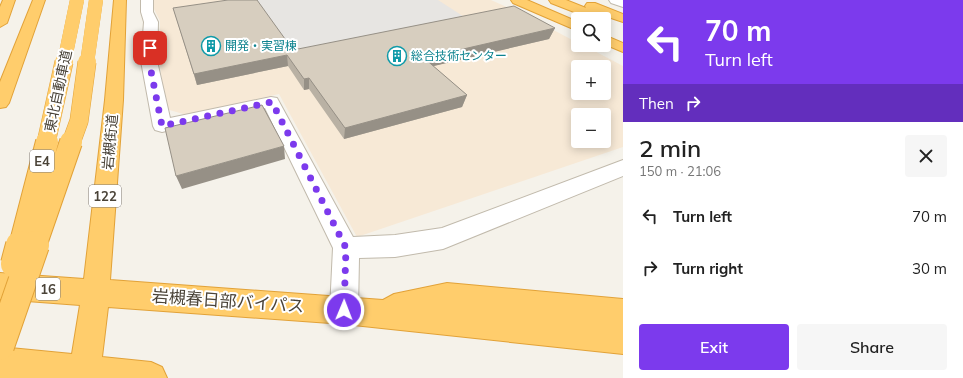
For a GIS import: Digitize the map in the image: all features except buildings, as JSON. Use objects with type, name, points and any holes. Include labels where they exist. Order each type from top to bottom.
[{"type":"highway","points":[[0,23],[9,0]]},
{"type":"highway","points":[[0,103],[39,0]]},
{"type":"highway","name":"東北自動車道","points":[[0,321],[52,126],[76,0]]},
{"type":"highway","points":[[0,346],[79,121],[96,0]]},
{"type":"highway","name":"岩槻街道","points":[[85,375],[96,291],[114,100],[120,0]]},
{"type":"highway","points":[[517,0],[571,24]]},
{"type":"highway","points":[[535,0],[571,15]]},
{"type":"highway","points":[[555,0],[586,12]]},
{"type":"highway","points":[[574,0],[623,18]]},
{"type":"highway","points":[[611,22],[623,27]]},
{"type":"highway","points":[[611,31],[623,36]]},
{"type":"highway","points":[[611,42],[623,48]]},
{"type":"highway","name":"岩槻春日部バイパス","points":[[0,286],[96,291],[344,310],[623,339]]},
{"type":"highway","points":[[375,313],[447,296],[623,313]]},
{"type":"highway","points":[[0,363],[85,375],[150,378]]},
{"type":"street","points":[[147,0],[147,12],[151,22],[149,61],[162,126],[272,102],[346,248],[344,310]]},
{"type":"street","points":[[615,0],[623,3]]},
{"type":"street","points":[[346,248],[395,246],[443,238],[623,168]]},
{"type":"shaded area","points":[[154,0],[491,0],[529,17],[571,39],[571,52],[596,52],[623,66],[623,147],[357,237],[279,94],[187,115],[166,109],[159,59],[160,21],[154,9]]},
{"type":"shaded area","points":[[254,0],[438,0],[469,20],[294,56]]},
{"type":"place","name":"開発・実習棟","points":[[211,46]]},
{"type":"place","name":"総合技術センター","points":[[397,56]]},
{"type":"route","points":[[150,48],[149,61],[162,126],[272,102],[346,248],[344,310]]}]
